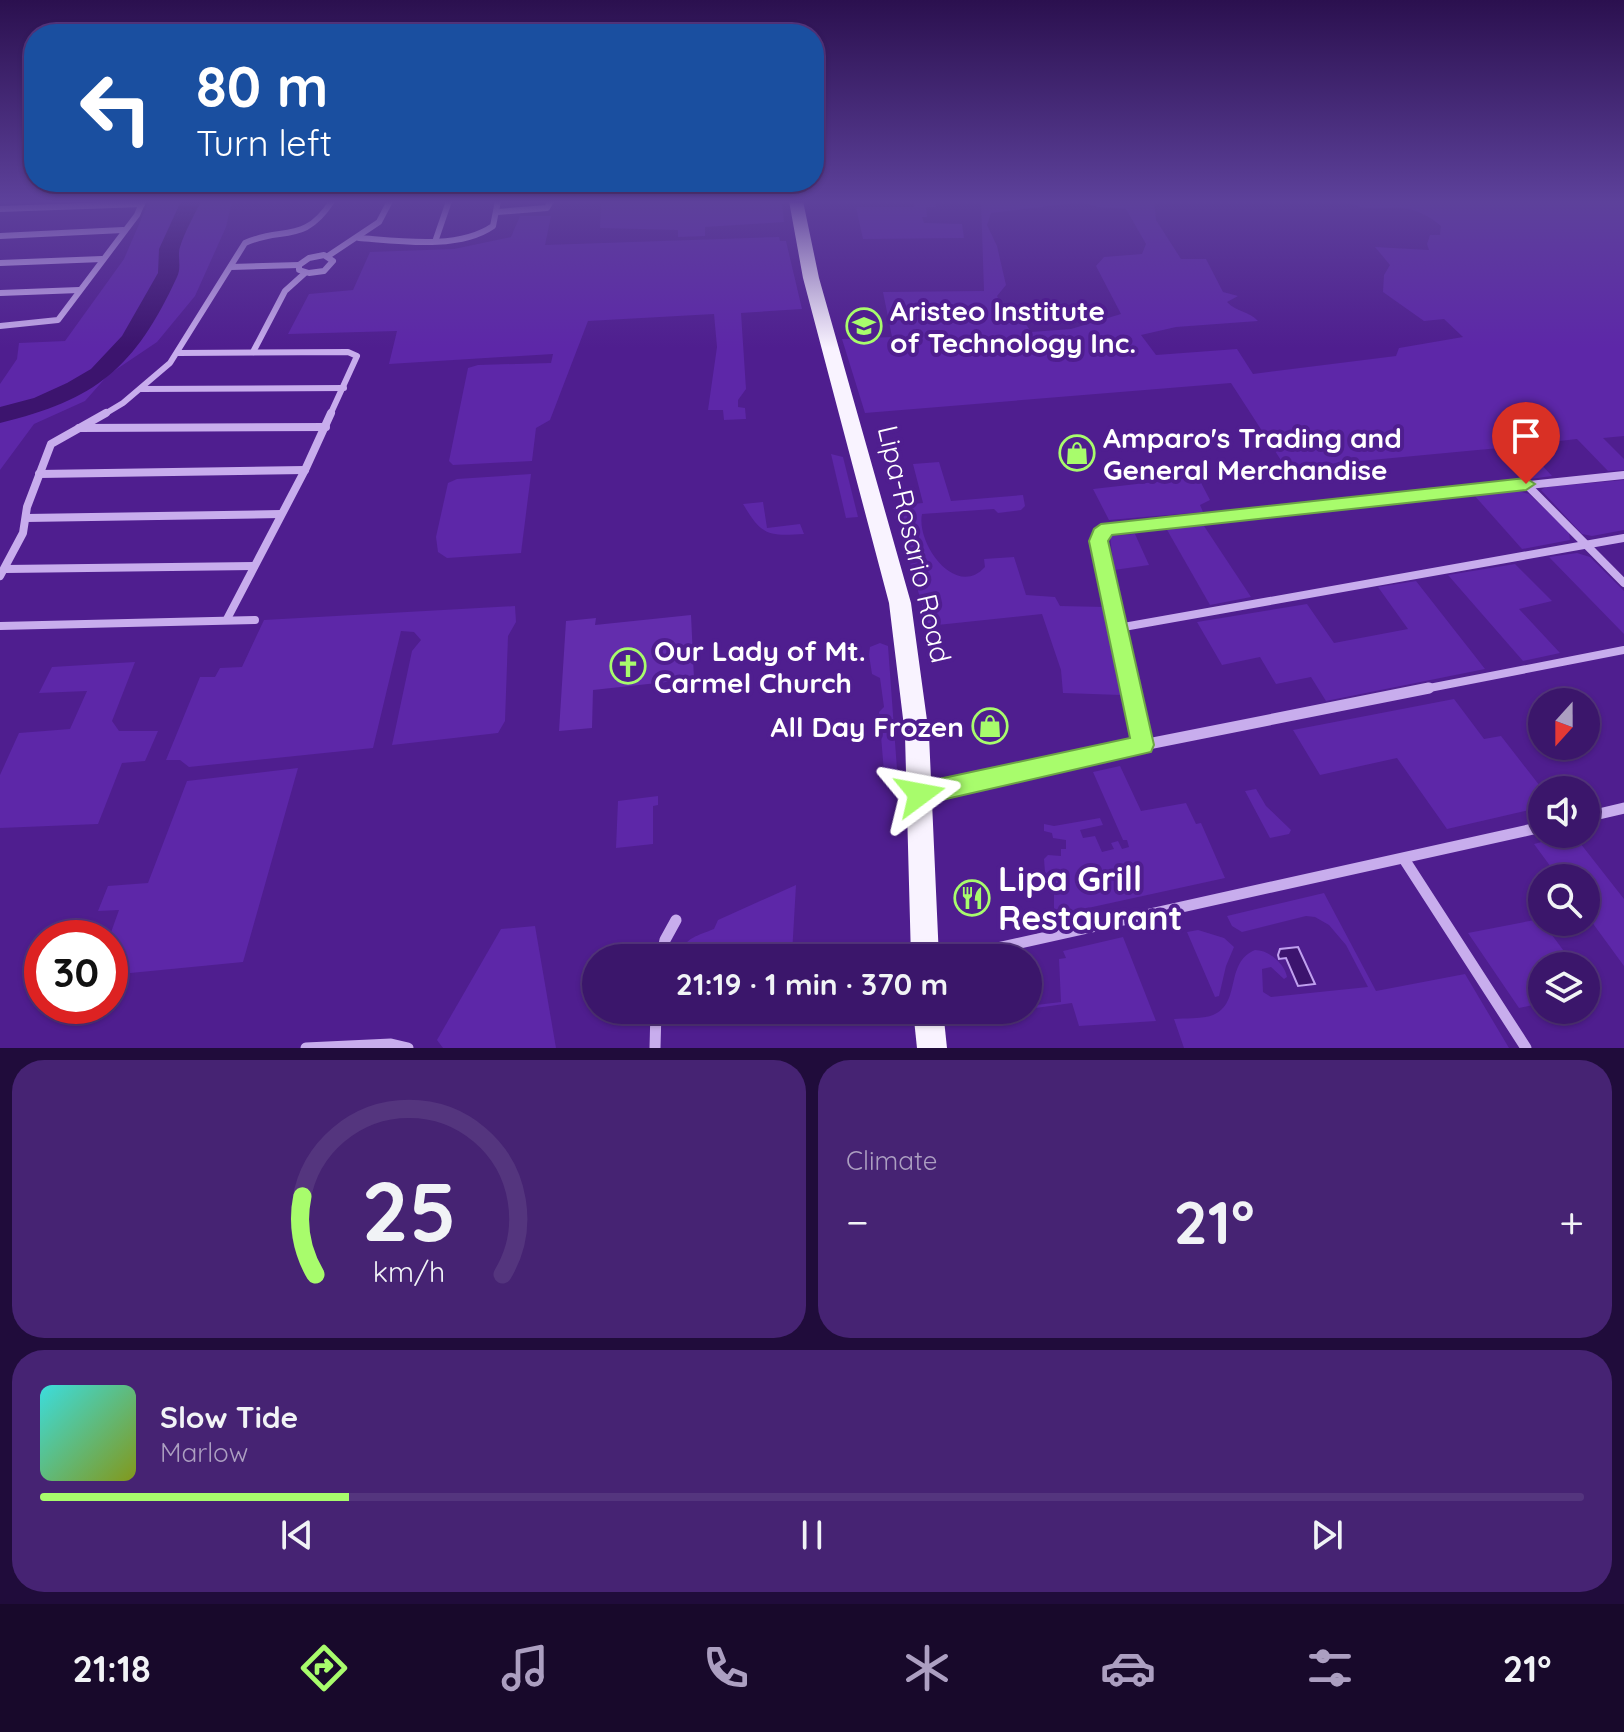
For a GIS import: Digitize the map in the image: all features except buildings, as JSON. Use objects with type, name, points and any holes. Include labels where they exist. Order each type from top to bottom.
[{"type":"main road","name":"Lipa-Rosario Road","points":[[806,250],[900,603],[913,686],[925,944]]},
{"type":"main road","points":[[929,1024],[932,1048]]},
{"type":"street","points":[[0,326],[56,321],[109,250]]},
{"type":"street","points":[[2,572],[16,549],[39,474],[53,441],[104,415],[141,389],[178,353],[241,250]]},
{"type":"street","points":[[231,267],[299,265],[314,256],[328,256],[338,250]]},
{"type":"street","points":[[299,265],[299,270],[305,273],[316,273],[331,267],[333,261],[328,256]]},
{"type":"street","points":[[0,263],[102,259]]},
{"type":"street","points":[[253,352],[285,291],[305,273]]},
{"type":"street","points":[[0,293],[79,290]]},
{"type":"street","points":[[178,353],[356,353],[357,359],[326,427],[227,619]]},
{"type":"street","points":[[141,389],[344,388]]},
{"type":"street","points":[[77,428],[326,427]]},
{"type":"street","points":[[39,474],[305,470]]},
{"type":"street","points":[[1143,745],[1099,541],[1101,534],[1108,529],[1624,475]]},
{"type":"street","points":[[1526,484],[1624,583]]},
{"type":"street","points":[[26,518],[281,514]]},
{"type":"street","points":[[1118,628],[1624,538]]},
{"type":"street","points":[[2,572],[254,566]]},
{"type":"street","points":[[0,626],[255,620]]},
{"type":"street","points":[[920,794],[1143,745],[1624,650]]},
{"type":"street","points":[[1600,814],[1624,808]]},
{"type":"street","points":[[1016,944],[1528,830]]},
{"type":"street","points":[[1404,859],[1526,1048]]},
{"type":"street","points":[[664,944],[676,920]]},
{"type":"street","points":[[655,1048],[656,1024]]},
{"type":"street","points":[[306,1048],[380,1044],[408,1048]]},
{"type":"shaded area","points":[[128,250],[216,250],[195,296],[157,342],[108,375],[85,401],[34,424],[0,470],[0,384],[17,359],[19,343],[65,341]]},
{"type":"shaded area","points":[[788,250],[802,309],[741,313],[746,389],[738,400],[738,407],[745,408],[746,419],[724,420],[723,410],[708,410],[717,347],[714,314],[588,321],[550,420],[536,428],[532,461],[453,465],[449,461],[468,368],[551,363],[553,354],[389,364],[397,331],[288,334],[309,294],[353,290],[370,252]]},
{"type":"shaded area","points":[[983,250],[998,250],[1006,285],[997,296],[1003,305],[1031,332],[1071,329],[1121,314],[1096,266],[1104,257],[1142,254],[1144,250],[1175,250],[1181,259],[1206,259],[1223,292],[1238,296],[1227,302],[1258,321],[1176,327],[1141,335],[1156,355],[1237,349],[1253,374],[1396,356],[1399,348],[1463,337],[1444,319],[1424,321],[1383,292],[1384,275],[1390,265],[1377,250],[1624,250],[1624,436],[1603,438],[1624,459],[1624,470],[1608,471],[1577,439],[1523,445],[1552,476],[1530,479],[1499,448],[1286,468],[1231,383],[865,413],[842,339],[892,337],[883,292],[984,291]]},
{"type":"shaded area","points":[[831,454],[843,457],[858,517],[846,518]]},
{"type":"shaded area","points":[[939,462],[951,501],[1023,495],[1025,506],[1021,510],[998,513],[994,509],[922,514],[925,539],[940,564],[962,576],[974,575],[985,567],[984,559],[1014,557],[1026,595],[1055,597],[1060,606],[1105,607],[1121,695],[1063,693],[1061,670],[1042,614],[928,626],[894,506],[923,503],[913,464]]},
{"type":"shaded area","points":[[531,474],[521,553],[447,558],[438,552],[436,537],[448,483],[457,479]]},
{"type":"shaded area","points":[[1198,477],[1210,500],[1200,505],[1203,512],[1109,520],[1093,489]]},
{"type":"shaded area","points":[[1624,480],[1624,530],[1592,536],[1582,534],[1541,490],[1546,487]]},
{"type":"shaded area","points":[[1514,490],[1529,494],[1569,532],[1570,540],[1522,549],[1474,495]]},
{"type":"shaded area","points":[[763,502],[767,528],[800,524],[804,534],[774,534],[761,528],[743,504]]},
{"type":"shaded area","points":[[1202,523],[1251,597],[1210,605],[1166,528]]},
{"type":"shaded area","points":[[1135,534],[1149,565],[1114,570],[1110,536]]},
{"type":"shaded area","points":[[1577,553],[1590,557],[1624,591],[1624,634],[1549,557]]},
{"type":"shaded area","points":[[1515,564],[1552,601],[1519,609],[1560,653],[1523,661],[1448,575]]},
{"type":"shaded area","points":[[1416,581],[1485,669],[1326,701],[1311,677],[1276,684],[1260,657],[1222,665],[1197,622],[1307,604],[1334,643],[1408,629],[1378,587]]},
{"type":"shaded area","points":[[515,606],[516,622],[508,636],[505,721],[498,733],[392,745],[412,651],[421,640],[414,632],[401,631],[373,748],[189,767],[180,760],[166,760],[200,677],[215,677],[220,668],[242,667],[264,620]]},
{"type":"shaded area","points":[[880,643],[888,646],[898,783],[884,772],[879,712],[884,707],[880,678],[872,674],[869,655],[870,647]]},
{"type":"shaded area","points":[[135,662],[112,721],[119,731],[158,731],[145,761],[122,763],[98,824],[0,828],[0,775],[19,733],[70,729],[87,691],[39,693],[52,667]]},
{"type":"shaded area","points":[[1454,699],[1484,739],[1501,736],[1532,776],[1528,776],[1528,810],[1447,829],[1397,758],[1320,775],[1293,730]]},
{"type":"shaded area","points":[[1120,766],[1141,811],[1186,803],[1196,824],[1201,823],[1225,878],[1033,920],[1054,912],[1054,888],[1046,886],[1044,859],[1048,855],[1061,856],[1061,849],[1066,849],[1066,840],[1053,838],[1052,833],[1044,831],[1044,824],[1054,826],[1100,818],[1103,825],[1080,830],[1083,838],[1095,836],[1102,852],[1114,849],[1111,843],[1118,841],[1122,849],[1129,847],[1093,772]]},
{"type":"shaded area","points":[[298,768],[243,962],[128,973],[128,920],[115,920],[119,910],[98,911],[108,886],[148,883],[187,781]]},
{"type":"shaded area","points":[[1256,789],[1266,806],[1291,830],[1289,834],[1270,838],[1245,791]]},
{"type":"shaded area","points":[[658,796],[658,805],[653,806],[653,844],[616,848],[618,801]]},
{"type":"shaded area","points":[[1537,848],[1584,848],[1597,864],[1549,864]]},
{"type":"shaded area","points":[[1600,868],[1624,899],[1624,966],[1600,933]]},
{"type":"shaded area","points":[[796,885],[793,944],[685,944],[714,929],[718,920]]},
{"type":"shaded area","points":[[1324,893],[1376,991],[1465,974],[1509,1048],[1184,1048],[1174,1019],[1209,1016],[1222,1009],[1231,993],[1239,964],[1255,950],[1271,955],[1286,972],[1284,979],[1271,967],[1262,969],[1263,992],[1271,997],[1368,987],[1346,945],[1329,925],[1315,917],[1306,916],[1242,932],[1232,926],[1227,916]]},
{"type":"shaded area","points":[[1528,921],[1528,936],[1553,936],[1565,952],[1528,952],[1528,1006],[1519,1008],[1468,933]]},
{"type":"shaded area","points":[[535,926],[556,1048],[443,1048],[437,1040],[501,929]]},
{"type":"shaded area","points":[[1198,930],[1224,938],[1234,947],[1219,996],[1215,997],[1187,932]]},
{"type":"shaded area","points":[[1123,937],[1156,1021],[1079,1026],[1072,1003],[1042,1007],[1042,1004],[1061,1002],[1059,959],[1066,958],[1063,951]]},
{"type":"shaded area","points":[[1298,947],[1315,984],[1298,986],[1286,958],[1279,959],[1280,949]]},
{"type":"waterway","points":[[0,415],[41,405],[99,374],[131,340],[169,273],[169,250]]},
{"type":"place","name":"Aristeo Institute of Technology Inc.","points":[[864,326]]},
{"type":"place","name":"Amparo's Trading and General Merchandise","points":[[1077,453]]},
{"type":"place","name":"Our Lady of Mt. Carmel Church","points":[[628,666]]},
{"type":"place","name":"All Day Frozen","points":[[990,726]]},
{"type":"place","name":"Lipa Grill Restaurant","points":[[972,898]]},
{"type":"route","points":[[920,794],[1143,745],[1099,541],[1101,534],[1108,529],[1526,484]]}]
